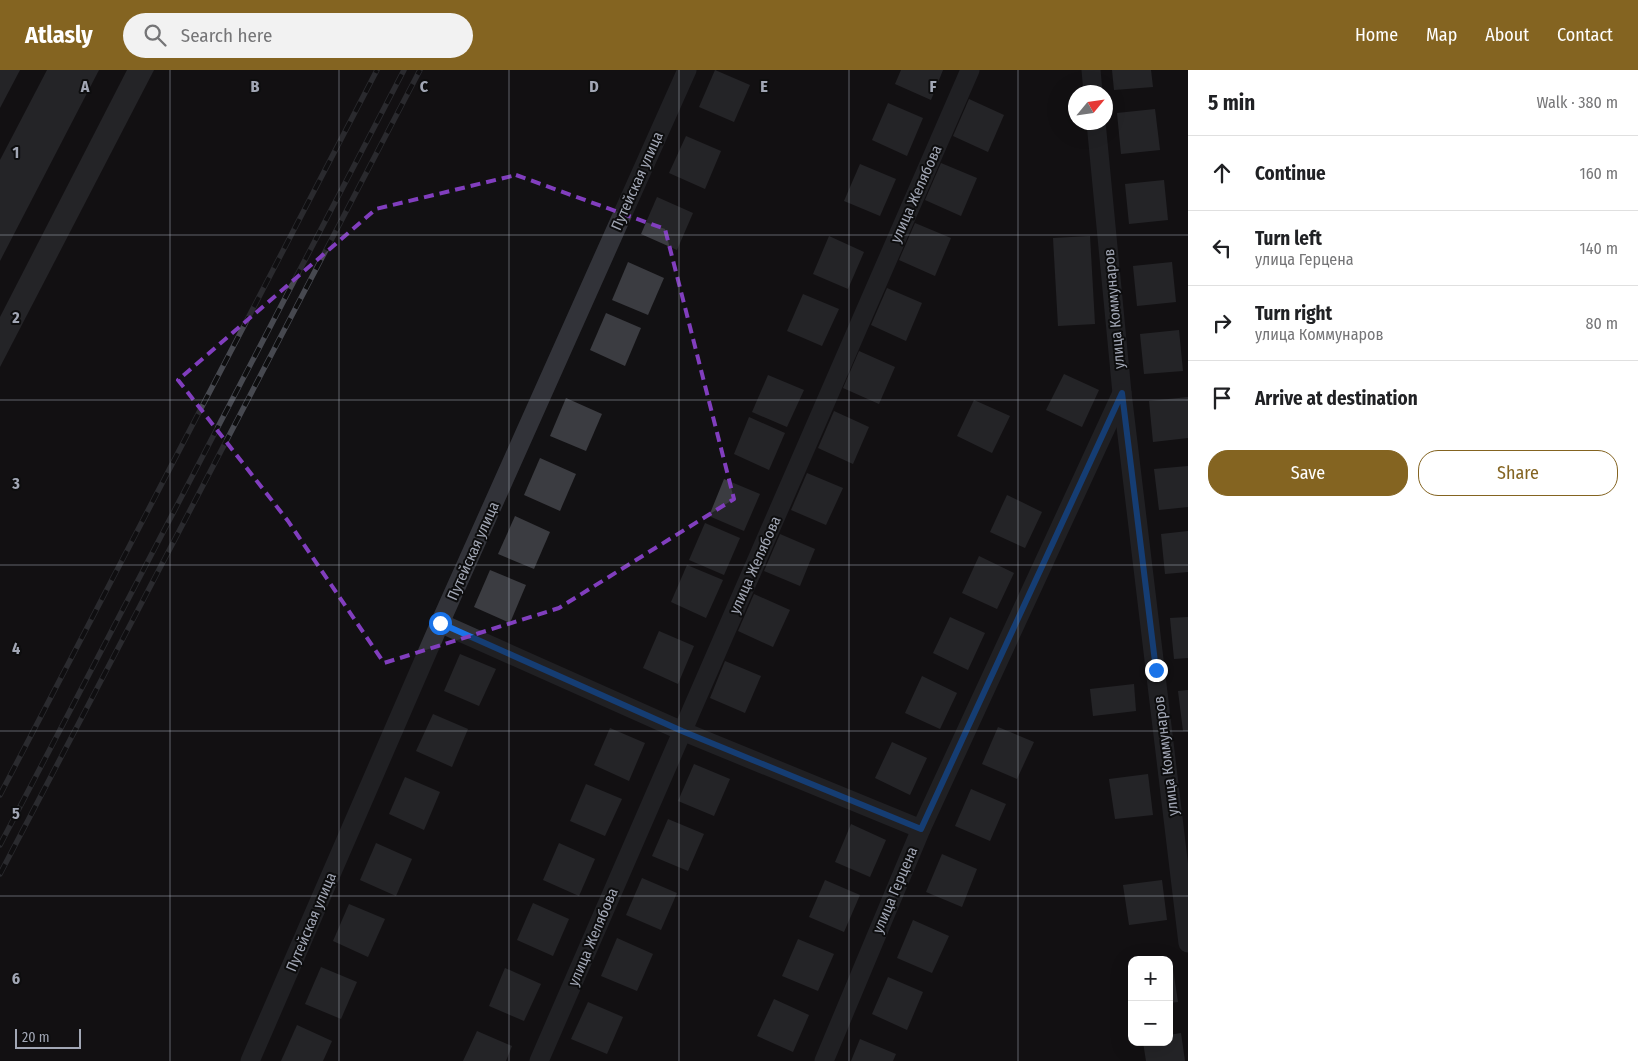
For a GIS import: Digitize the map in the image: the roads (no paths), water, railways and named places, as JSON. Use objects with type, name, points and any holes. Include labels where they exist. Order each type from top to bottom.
[{"type":"street","name":"Путейская улица","points":[[250,1061],[440,623],[687,70]]},
{"type":"street","name":"улица Желябова","points":[[539,1061],[970,70]]},
{"type":"street","points":[[1091,70],[1092,85]]},
{"type":"street","name":"улица Коммунаров","points":[[1097,130],[1122,393],[1188,943]]},
{"type":"street","name":"улица Герцена","points":[[824,1061],[921,829],[1122,393]]},
{"type":"street","points":[[440,623],[682,731],[921,829]]},
{"type":"railway","points":[[0,795],[377,70]]},
{"type":"railway","points":[[0,845],[404,70]]},
{"type":"railway","points":[[0,874],[420,70]]}]
